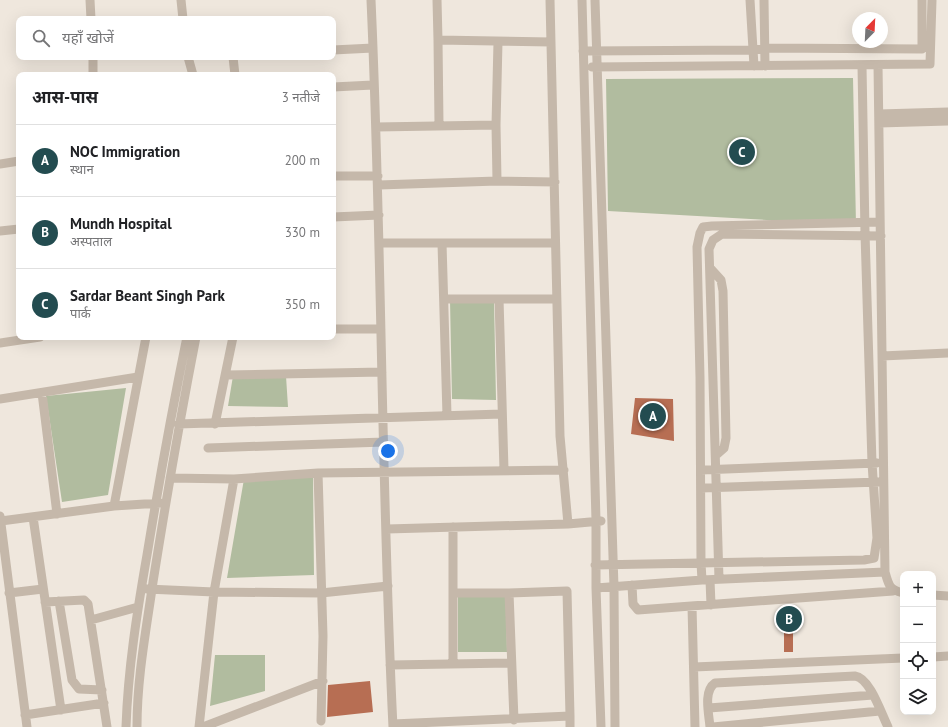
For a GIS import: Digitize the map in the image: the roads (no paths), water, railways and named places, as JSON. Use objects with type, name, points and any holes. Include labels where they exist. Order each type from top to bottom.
[{"type":"street","points":[[90,0],[91,16]]},
{"type":"street","points":[[181,0],[183,16]]},
{"type":"street","points":[[371,0],[380,243],[383,419],[393,726],[570,716]]},
{"type":"street","points":[[437,0],[439,125]]},
{"type":"street","points":[[550,0],[560,436],[568,524]]},
{"type":"street","points":[[582,0],[596,521],[595,565],[601,727]]},
{"type":"street","points":[[595,0],[610,521],[614,587],[615,727]]},
{"type":"street","points":[[750,0],[754,66]]},
{"type":"street","points":[[764,0],[765,66]]},
{"type":"street","points":[[922,0],[922,49],[930,64]]},
{"type":"street","points":[[930,64],[932,0]]},
{"type":"street","points":[[438,40],[551,42]]},
{"type":"street","points":[[497,181],[496,124],[498,42]]},
{"type":"street","points":[[336,50],[373,48]]},
{"type":"street","points":[[583,51],[753,50],[765,48],[922,49]]},
{"type":"street","points":[[644,50],[647,67]]},
{"type":"street","points":[[92,60],[93,72]]},
{"type":"street","points":[[189,60],[191,72]]},
{"type":"street","points":[[233,60],[235,72]]},
{"type":"street","points":[[583,67],[862,66],[930,64]]},
{"type":"street","points":[[878,65],[885,572],[893,591]]},
{"type":"street","points":[[862,66],[864,222],[872,463],[877,538],[874,558],[885,572]]},
{"type":"street","points":[[336,87],[373,85]]},
{"type":"street","points":[[879,118],[948,112]]},
{"type":"street","points":[[879,118],[948,121]]},
{"type":"street","points":[[376,127],[496,124]]},
{"type":"street","points":[[0,164],[16,161]]},
{"type":"street","points":[[336,176],[378,181],[555,182]]},
{"type":"street","points":[[336,217],[379,214]]},
{"type":"street","points":[[703,227],[880,222]]},
{"type":"street","points":[[703,227],[713,240]]},
{"type":"street","points":[[703,227],[697,247],[700,563],[710,580]]},
{"type":"street","points":[[0,231],[16,229]]},
{"type":"street","points":[[711,605],[710,580],[718,563],[711,269],[709,249],[713,240],[722,234],[865,238],[881,236]]},
{"type":"street","points":[[380,243],[555,243]]},
{"type":"street","points":[[442,243],[447,415]]},
{"type":"street","points":[[444,299],[556,299]]},
{"type":"street","points":[[499,299],[504,470]]},
{"type":"street","points":[[336,329],[381,329]]},
{"type":"street","points":[[0,343],[20,340]]},
{"type":"street","points":[[114,506],[145,340]]},
{"type":"street","points":[[126,727],[130,663],[138,607],[155,504],[186,340]]},
{"type":"street","points":[[137,727],[140,671],[165,503],[178,424],[195,340]]},
{"type":"street","points":[[215,424],[232,340]]},
{"type":"street","points":[[882,356],[948,353]]},
{"type":"street","points":[[226,375],[382,372]]},
{"type":"street","points":[[0,399],[138,377]]},
{"type":"street","points":[[42,393],[57,514]]},
{"type":"street","points":[[178,424],[383,419],[447,415],[502,414]]},
{"type":"street","points":[[208,448],[384,442]]},
{"type":"street","points":[[700,470],[884,463]]},
{"type":"street","points":[[170,478],[234,480],[318,473],[564,470]]},
{"type":"street","points":[[318,473],[323,681],[321,721]]},
{"type":"street","points":[[199,727],[214,592],[234,480]]},
{"type":"street","points":[[700,488],[884,482]]},
{"type":"street","points":[[27,727],[0,518],[33,517],[114,506],[165,503]]},
{"type":"street","points":[[33,517],[61,710]]},
{"type":"street","points":[[387,529],[568,524],[610,521]]},
{"type":"street","points":[[453,527],[453,664]]},
{"type":"street","points":[[595,565],[864,560],[874,558]]},
{"type":"street","points":[[596,588],[710,580],[885,572]]},
{"type":"street","points":[[632,585],[633,604],[638,610],[893,591],[900,592]]},
{"type":"street","points":[[141,588],[152,590],[214,592],[321,592],[388,586]]},
{"type":"street","points":[[9,593],[43,589]]},
{"type":"street","points":[[453,593],[567,591],[570,727]]},
{"type":"street","points":[[510,593],[510,663],[514,720]]},
{"type":"street","points":[[936,595],[948,596]]},
{"type":"street","points":[[59,601],[72,680],[75,687],[84,691],[102,690]]},
{"type":"street","points":[[45,602],[87,601],[107,727]]},
{"type":"street","points":[[692,606],[695,727]]},
{"type":"street","points":[[91,620],[138,607]]},
{"type":"street","points":[[936,657],[948,656]]},
{"type":"street","points":[[694,667],[900,658]]},
{"type":"street","points":[[390,665],[510,663]]},
{"type":"street","points":[[880,711],[711,727],[708,708],[708,692],[711,686],[720,682],[860,676],[867,683],[888,727]]},
{"type":"street","points":[[203,727],[323,681]]},
{"type":"street","points":[[708,708],[873,695]]},
{"type":"street","points":[[25,715],[104,703]]},
{"type":"place","name":"Sardar Beant Singh Park","points":[[742,152]]},
{"type":"place","name":"NOC Immigration","points":[[653,416]]},
{"type":"place","name":"Mundh Hospital","points":[[789,619]]}]
